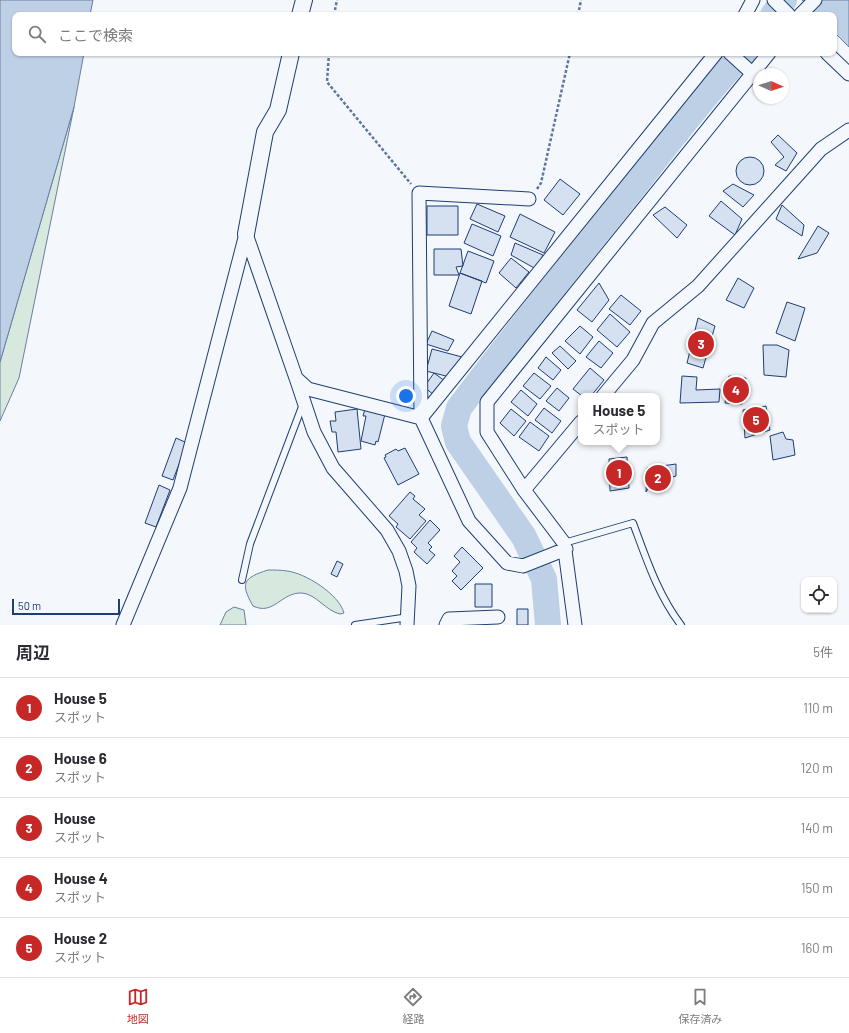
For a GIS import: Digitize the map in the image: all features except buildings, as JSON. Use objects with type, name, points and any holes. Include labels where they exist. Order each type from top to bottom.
[{"type":"street","points":[[301,12],[304,0]]},
{"type":"street","points":[[747,12],[753,0]]},
{"type":"street","points":[[774,0],[792,12]]},
{"type":"street","points":[[801,12],[815,0]]},
{"type":"street","points":[[123,625],[180,488],[246,234],[265,132],[278,110],[290,56]]},
{"type":"street","points":[[421,418],[714,56]]},
{"type":"street","points":[[733,56],[753,73]]},
{"type":"street","points":[[758,68],[767,56]]},
{"type":"street","points":[[830,56],[849,74]]},
{"type":"street","points":[[575,625],[565,546],[524,490],[487,432],[487,402],[753,75]]},
{"type":"street","points":[[606,393],[633,360],[652,323],[698,286],[821,149],[849,130]]},
{"type":"street","points":[[529,199],[419,193],[421,418],[469,521],[506,563],[523,566],[565,546]]},
{"type":"street","points":[[246,234],[314,432],[333,468],[387,530],[399,551],[406,571],[409,586],[411,624]]},
{"type":"street","points":[[296,378],[308,389],[421,418]]},
{"type":"street","points":[[524,490],[578,426]]},
{"type":"street","points":[[446,625],[449,619],[498,617]]},
{"type":"lane","points":[[242,580],[250,544],[304,403]]},
{"type":"lane","points":[[565,546],[633,523],[648,564],[672,613],[681,625]]},
{"type":"lane","points":[[355,625],[402,618],[411,624]]},
{"type":"path","points":[[335,12],[337,0]]},
{"type":"path","points":[[579,12],[581,0]]},
{"type":"path","points":[[329,56],[327,82],[419,193]]},
{"type":"path","points":[[529,199],[541,183],[569,56]]},
{"type":"shaded area","points":[[74,107],[19,378],[0,421],[0,362]]},
{"type":"shaded area","points":[[268,570],[282,570],[312,580],[336,599],[344,613],[340,614],[330,610],[312,596],[302,593],[288,596],[267,608],[253,606],[246,592],[246,582],[253,576]]},
{"type":"shaded area","points":[[234,607],[244,610],[246,625],[220,625],[226,612]]},
{"type":"water","points":[[0,0],[93,0],[91,12],[12,12],[12,56],[83,56],[74,107],[0,362]]},
{"type":"water","points":[[802,0],[849,0],[849,47],[837,35],[837,12],[814,12]]},
{"type":"waterway","points":[[775,12],[784,0]]},
{"type":"waterway","points":[[548,625],[544,579],[524,537],[458,442],[454,426],[459,408],[686,120],[740,56]]},
{"type":"place","name":"House","points":[[701,344]]},
{"type":"place","name":"House 4","points":[[736,390]]},
{"type":"place","name":"House 2","points":[[756,420]]},
{"type":"place","name":"House 5","points":[[619,473]]},
{"type":"place","name":"House 6","points":[[658,478]]}]
